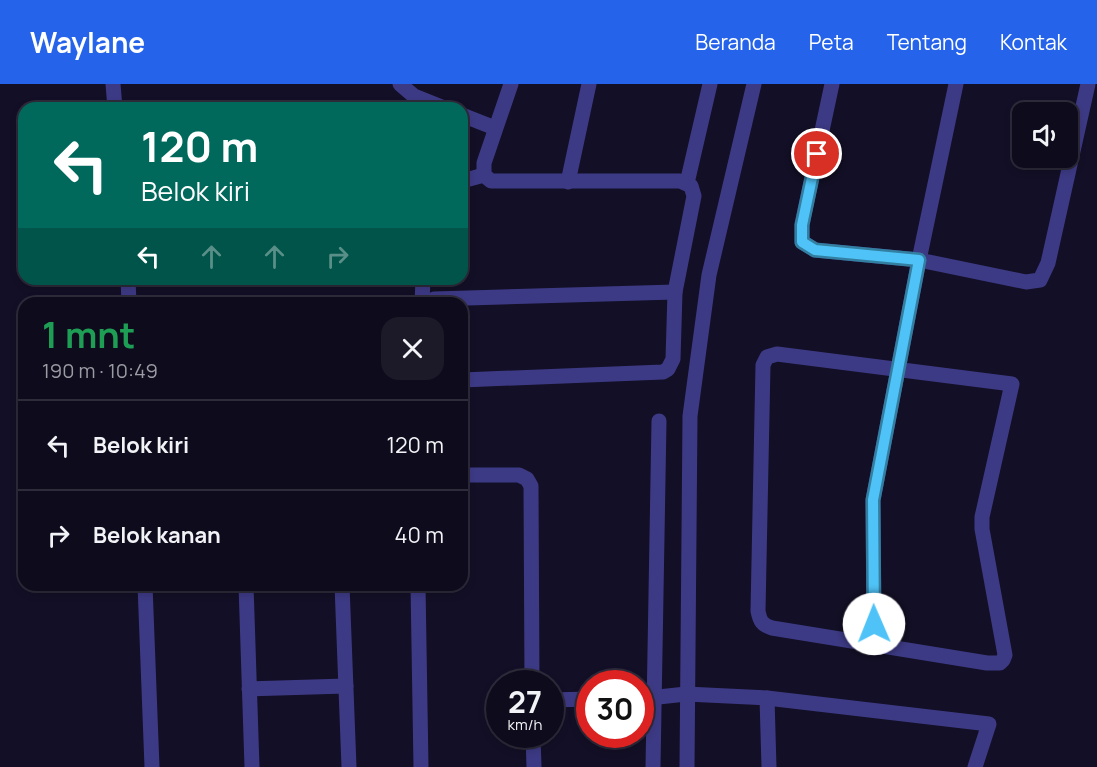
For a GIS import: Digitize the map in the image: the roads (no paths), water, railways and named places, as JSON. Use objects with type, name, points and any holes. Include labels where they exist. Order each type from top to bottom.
[{"type":"street","points":[[113,84],[115,102]]},
{"type":"street","points":[[400,84],[414,96],[429,102]]},
{"type":"street","points":[[468,380],[663,372],[673,359],[675,292],[694,196],[691,186],[680,181],[495,183],[487,179],[484,175],[484,163],[511,84]]},
{"type":"street","points":[[568,182],[589,84]]},
{"type":"street","points":[[687,183],[710,84]]},
{"type":"street","points":[[687,767],[690,417],[709,275],[754,84]]},
{"type":"street","points":[[832,84],[802,225],[802,242],[815,250],[919,260],[1026,282],[1040,280],[1048,262],[1088,84]]},
{"type":"street","points":[[874,644],[873,500],[897,370],[956,84]]},
{"type":"street","points":[[468,117],[495,128]]},
{"type":"street","points":[[468,179],[484,175]]},
{"type":"street","points":[[468,298],[675,292]]},
{"type":"street","points":[[777,354],[1012,384],[982,518],[982,529],[1005,655],[1003,660],[1000,663],[987,663],[874,644],[772,628],[765,626],[760,620],[758,599],[763,365],[767,357],[777,354]]},
{"type":"street","points":[[648,670],[658,421]]},
{"type":"street","points":[[468,475],[519,475],[527,479],[531,486],[532,670]]},
{"type":"street","points":[[144,591],[152,767]]},
{"type":"street","points":[[246,591],[252,767]]},
{"type":"street","points":[[342,591],[349,767]]},
{"type":"street","points":[[418,591],[421,767]]},
{"type":"street","points":[[249,689],[346,686]]},
{"type":"street","points":[[654,698],[686,694],[768,698],[989,724],[975,767]]},
{"type":"street","points":[[768,698],[769,767]]},
{"type":"street","points":[[533,748],[534,767]]},
{"type":"street","points":[[652,748],[654,767]]}]
